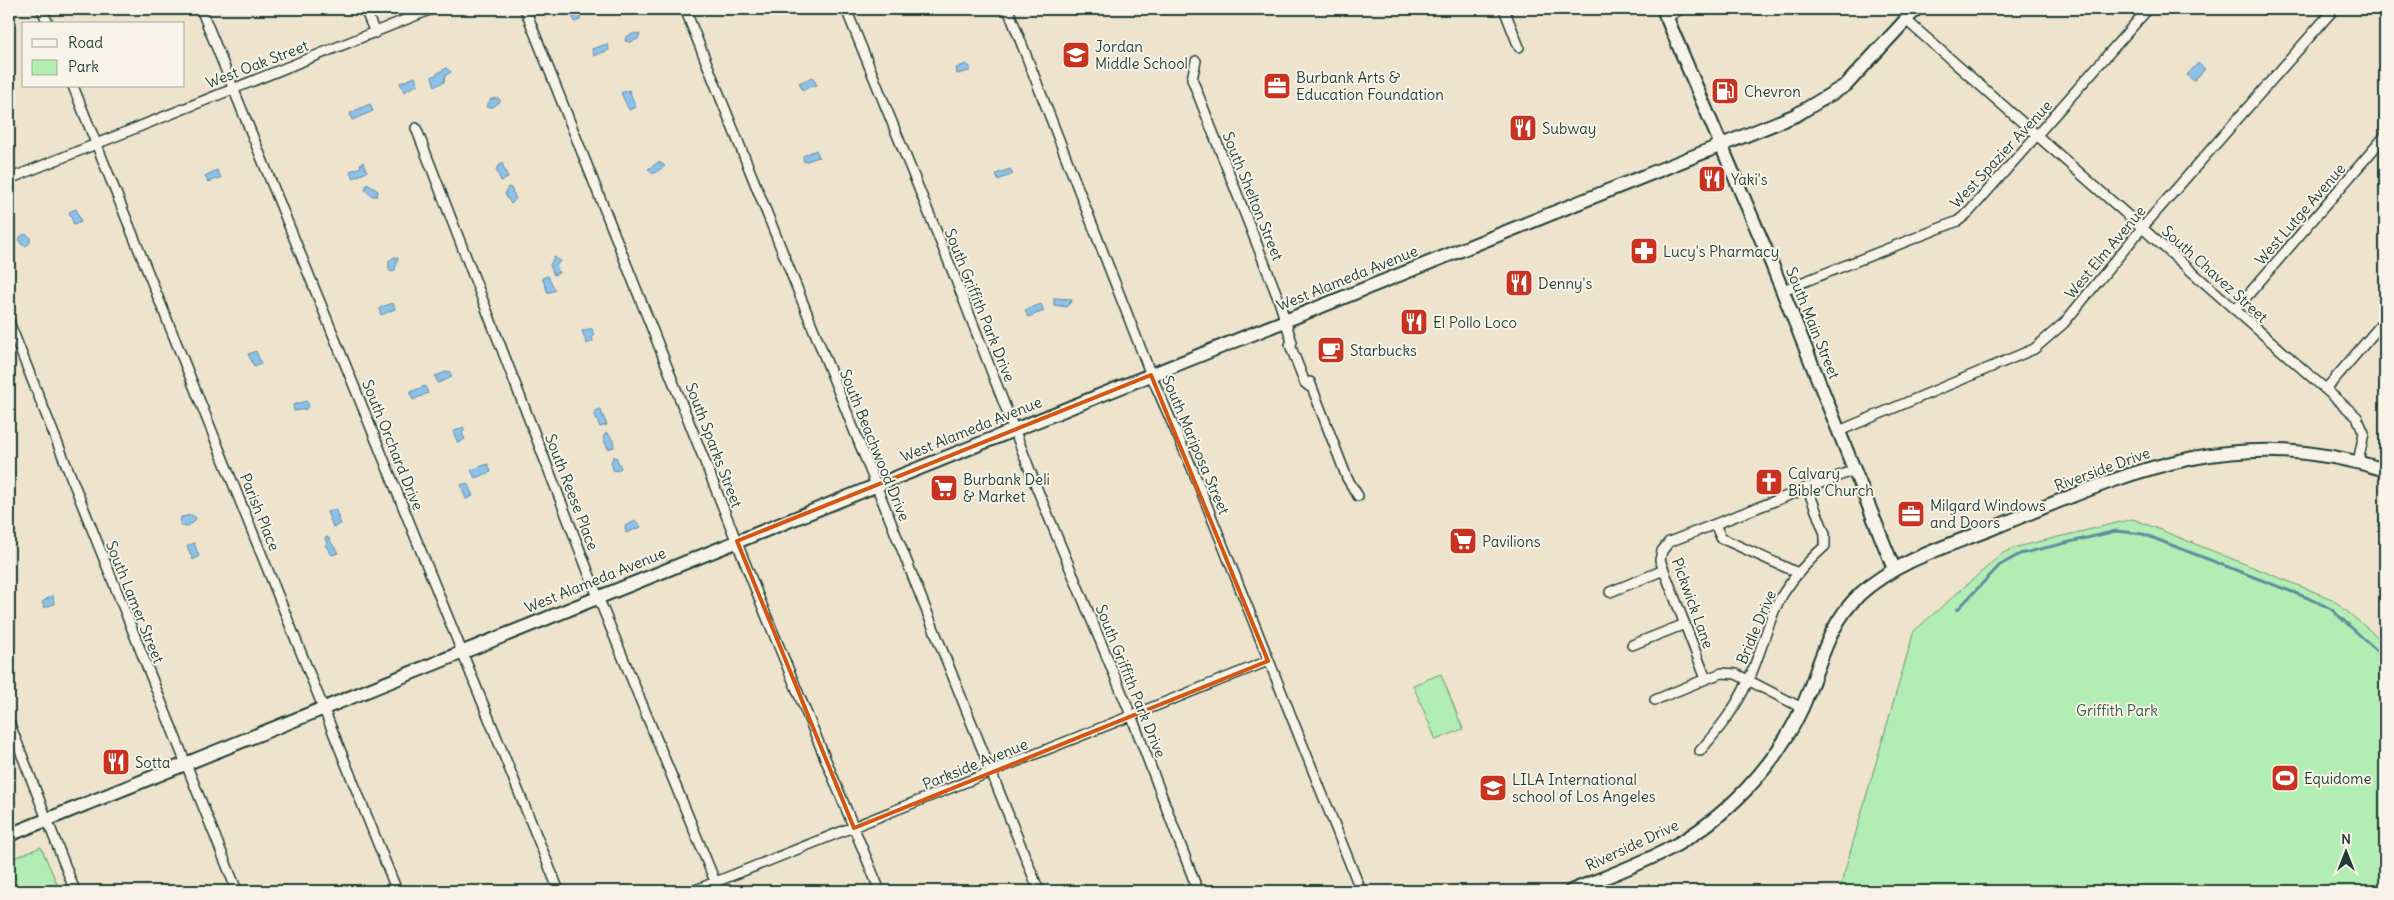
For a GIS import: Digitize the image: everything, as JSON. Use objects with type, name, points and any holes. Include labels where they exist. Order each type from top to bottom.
[{"type":"main road","name":"West Alameda Avenue","points":[[9,835],[1796,115],[1831,96],[1863,68],[1916,9]]},
{"type":"main road","name":"South Main Street","points":[[1665,13],[1720,146],[1783,290],[1894,569]]},
{"type":"main road","name":"Riverside Drive","points":[[1571,891],[1667,850],[1710,822],[1755,779],[1793,725],[1802,708],[1828,638],[1835,625],[1860,594],[1894,569],[2119,478],[2175,460],[2220,453],[2270,451],[2312,454],[2358,462],[2385,470]]},
{"type":"street","points":[[42,9],[47,22]]},
{"type":"street","name":"South Orchard Drive","points":[[201,9],[460,652],[559,891]]},
{"type":"street","points":[[365,9],[375,33]]},
{"type":"street","name":"West Oak Street","points":[[9,179],[432,9]]},
{"type":"street","name":"South Sparks Street","points":[[525,9],[737,541],[880,891]]},
{"type":"street","name":"South Beachwood Drive","points":[[685,9],[1039,891]]},
{"type":"street","name":"South Griffith Park Drive","points":[[846,9],[1014,430],[1131,715],[1198,891]]},
{"type":"street","name":"South Mariposa Street","points":[[1008,9],[1151,375],[1192,468],[1361,891]]},
{"type":"street","points":[[1504,9],[1519,47]]},
{"type":"street","points":[[1665,13],[1680,9]]},
{"type":"street","name":"West Spazier Avenue","points":[[1783,290],[1958,221],[1969,212],[2148,9]]},
{"type":"street","name":"West Elm Avenue","points":[[1839,431],[2034,349],[2064,324],[2142,228],[2334,9]]},
{"type":"street","name":"South Chavez Street","points":[[1906,20],[2357,417],[2362,425],[2364,440],[2358,462]]},
{"type":"street","name":"South Shelton Street","points":[[1196,61],[1192,79],[1286,320],[1292,342],[1290,345],[1305,383],[1310,387],[1347,478],[1358,496]]},
{"type":"street","name":"Parish Place","points":[[74,88],[397,891]]},
{"type":"street","name":"South Reese Place","points":[[416,128],[598,597],[717,887]]},
{"type":"street","name":"West Lutge Avenue","points":[[2235,310],[2385,136]]},
{"type":"street","points":[[2326,388],[2385,320]]},
{"type":"street","name":"South Lamer Street","points":[[9,322],[237,891]]},
{"type":"street","name":"Pickwick Lane","points":[[1706,679],[1660,560],[1662,551],[1669,542],[1854,470]]},
{"type":"street","name":"Bridle Drive","points":[[1700,751],[1726,722],[1748,681],[1776,608],[1798,573],[1825,546],[1826,540],[1807,488]]},
{"type":"street","points":[[1715,524],[1720,538],[1798,573]]},
{"type":"street","points":[[1610,592],[1664,570]]},
{"type":"street","points":[[1632,645],[1685,624]]},
{"type":"street","name":"Parkside Avenue","points":[[693,891],[717,887],[854,828],[1268,661]]},
{"type":"street","points":[[1655,700],[1706,679],[1729,672],[1802,708]]},
{"type":"street","points":[[9,722],[75,891]]},
{"type":"highlighted area","points":[[1151,375],[1268,661],[854,828],[737,541]]},
{"type":"green space","name":"Griffith Park","points":[[2133,519],[2332,599],[2385,643],[2385,891],[1839,891],[1914,631],[2003,553],[2017,547]]},
{"type":"green space","points":[[1441,674],[1463,729],[1436,740],[1413,685]]},
{"type":"green space","points":[[41,847],[60,891],[30,891],[28,885],[9,891],[9,860]]},
{"type":"water","points":[[577,9],[581,12],[580,20],[575,22],[570,11]]},
{"type":"water","points":[[635,33],[640,34],[638,39],[630,42],[625,41],[626,37]]},
{"type":"water","points":[[607,44],[609,50],[594,56],[592,49]]},
{"type":"water","points":[[2198,63],[2205,69],[2194,81],[2187,75]]},
{"type":"water","points":[[966,64],[970,67],[970,71],[957,74],[956,68]]},
{"type":"water","points":[[446,68],[451,72],[445,76],[444,82],[435,86],[432,77]]},
{"type":"water","points":[[415,77],[418,84],[404,92],[400,83]]},
{"type":"water","points":[[813,77],[817,86],[810,86],[803,91],[799,83]]},
{"type":"water","points":[[629,90],[636,107],[629,110],[621,93]]},
{"type":"water","points":[[498,98],[501,101],[493,107],[486,107],[491,99]]},
{"type":"water","points":[[370,104],[373,111],[352,120],[350,113]]},
{"type":"water","points":[[816,150],[819,157],[804,162],[803,156]]},
{"type":"water","points":[[363,162],[367,172],[353,178],[350,171],[361,167],[360,164]]},
{"type":"water","points":[[659,162],[665,166],[653,174],[648,169]]},
{"type":"water","points":[[502,163],[508,178],[501,181],[496,169]]},
{"type":"water","points":[[1010,169],[1013,174],[998,180],[996,174]]},
{"type":"water","points":[[217,170],[221,178],[208,182],[205,176]]},
{"type":"water","points":[[367,184],[378,191],[377,196],[372,196],[365,190]]},
{"type":"water","points":[[508,187],[511,188],[516,199],[511,204],[505,194]]},
{"type":"water","points":[[76,209],[81,222],[74,225],[69,212]]},
{"type":"water","points":[[25,234],[31,240],[25,246],[19,240]]},
{"type":"water","points":[[394,257],[398,258],[395,270],[391,272],[389,270],[389,261]]},
{"type":"water","points":[[554,257],[560,261],[556,266],[559,273],[554,275],[550,265]]},
{"type":"water","points":[[548,276],[555,290],[548,293],[542,278]]},
{"type":"water","points":[[1054,298],[1071,299],[1072,301],[1066,307],[1054,305]]},
{"type":"water","points":[[393,303],[395,309],[381,315],[379,309],[381,307]]},
{"type":"water","points":[[1041,304],[1044,311],[1028,317],[1025,310]]},
{"type":"water","points":[[592,329],[594,336],[592,337],[593,341],[587,344],[582,331]]},
{"type":"water","points":[[256,351],[261,364],[254,366],[248,354]]},
{"type":"water","points":[[449,371],[452,377],[438,383],[435,376]]},
{"type":"water","points":[[425,386],[428,393],[413,400],[410,392]]},
{"type":"water","points":[[306,401],[309,405],[306,409],[294,411],[293,405]]},
{"type":"water","points":[[600,409],[607,425],[600,427],[594,412]]},
{"type":"water","points":[[463,427],[465,430],[462,433],[465,439],[458,443],[453,432]]},
{"type":"water","points":[[606,433],[612,438],[614,447],[608,449],[603,438]]},
{"type":"water","points":[[613,457],[616,457],[621,468],[617,471],[613,470],[611,462]]},
{"type":"water","points":[[488,464],[491,472],[475,478],[471,470]]},
{"type":"water","points":[[467,483],[473,496],[466,499],[461,485]]},
{"type":"water","points":[[335,509],[341,524],[333,527],[327,512]]},
{"type":"water","points":[[192,515],[196,518],[194,522],[186,527],[180,525],[181,517]]},
{"type":"water","points":[[636,521],[641,527],[626,533],[625,526]]},
{"type":"water","points":[[328,537],[338,553],[332,555],[325,545],[327,544],[325,538]]},
{"type":"water","points":[[194,543],[199,556],[193,560],[187,546]]},
{"type":"water","points":[[53,595],[54,604],[44,608],[42,602]]},
{"type":"waterway","points":[[1957,610],[2000,565],[2020,554],[2116,531],[2143,534],[2313,600],[2331,609],[2385,658]]},
{"type":"place","name":"Jordan Middle School","points":[[1076,55]]},
{"type":"place","name":"Burbank Arts & Education Foundation","points":[[1277,86]]},
{"type":"place","name":"Chevron","points":[[1725,91]]},
{"type":"place","name":"Subway","points":[[1523,128]]},
{"type":"place","name":"Yaki's","points":[[1712,179]]},
{"type":"place","name":"Lucy's Pharmacy","points":[[1644,251]]},
{"type":"place","name":"Denny's","points":[[1519,283]]},
{"type":"place","name":"El Pollo Loco","points":[[1414,322]]},
{"type":"place","name":"Starbucks","points":[[1331,350]]},
{"type":"place","name":"Calvary Bible Church","points":[[1769,482]]},
{"type":"place","name":"Burbank Deli & Market","points":[[944,488]]},
{"type":"place","name":"Milgard Windows and Doors","points":[[1911,514]]},
{"type":"place","name":"Pavilions","points":[[1463,541]]},
{"type":"place","name":"Sotta","points":[[116,762]]},
{"type":"place","name":"Equidome","points":[[2285,778]]},
{"type":"place","name":"LILA International school of Los Angeles","points":[[1493,788]]}]
